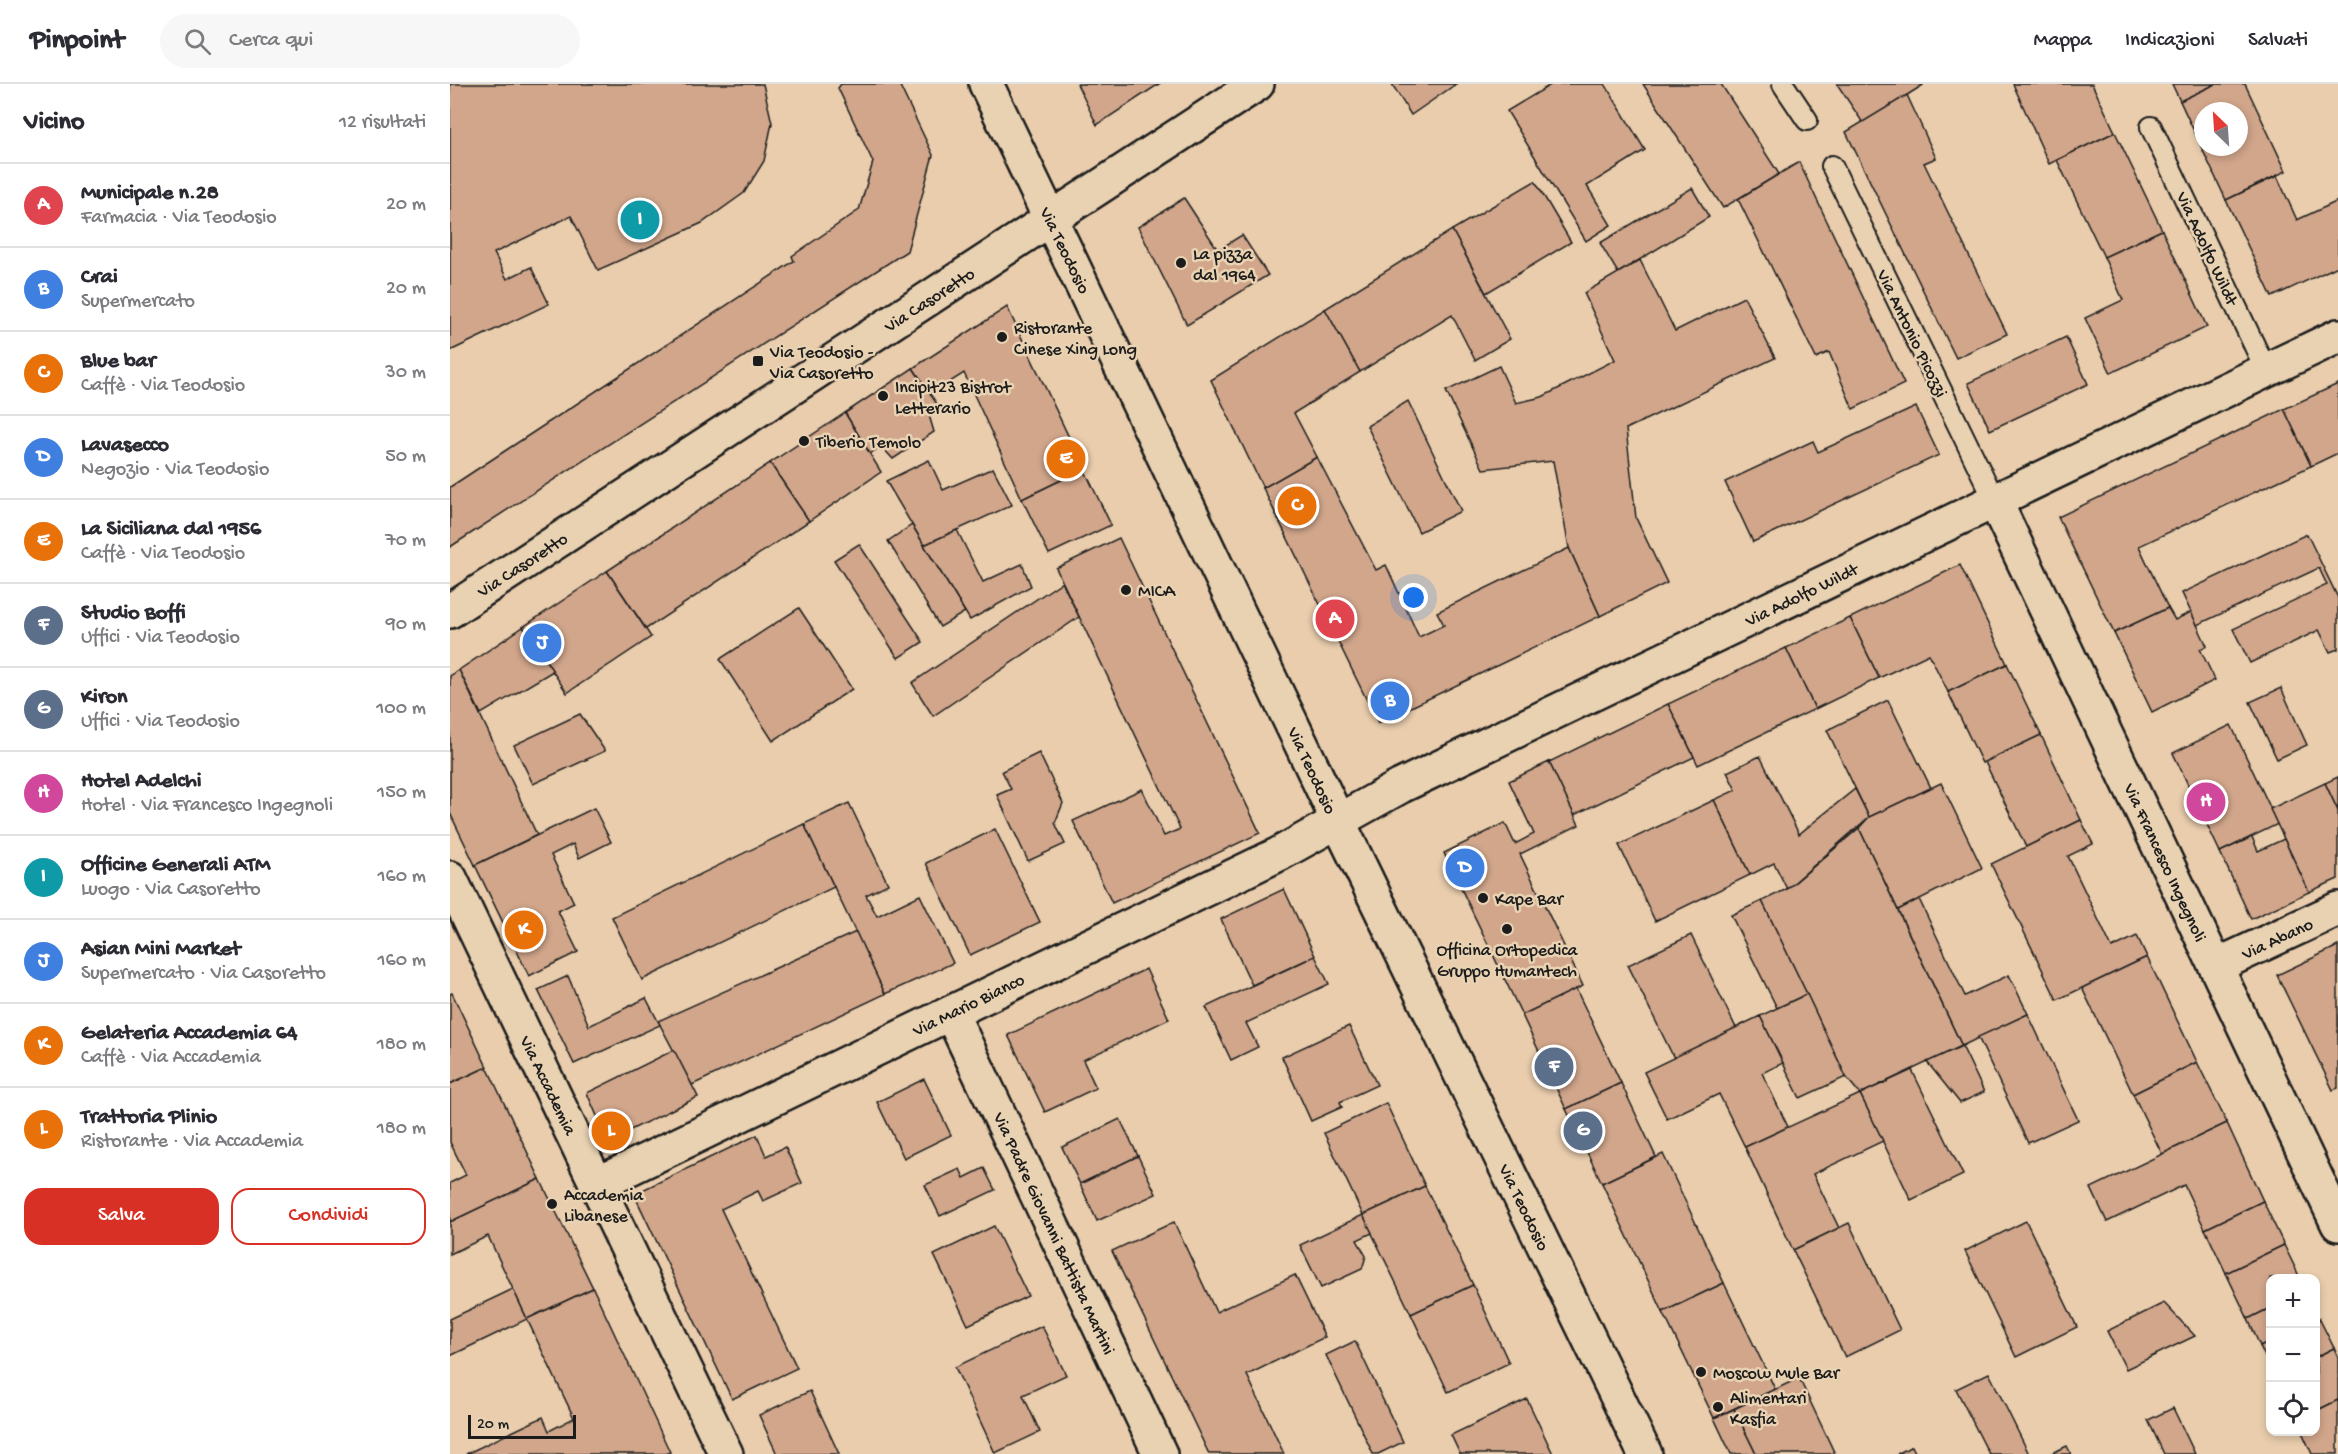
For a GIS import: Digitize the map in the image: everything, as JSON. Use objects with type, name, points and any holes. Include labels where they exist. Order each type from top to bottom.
[{"type":"street","name":"Via Teodosio","points":[[986,84],[1338,821],[1645,1454]]},
{"type":"street","name":"Via Casoretto","points":[[450,611],[1257,84]]},
{"type":"street","name":"Via Adolfo Wildt","points":[[1338,821],[1401,786],[2338,336]]},
{"type":"street","name":"Via Francesco Ingegnoli","points":[[1995,501],[2338,1224]]},
{"type":"street","name":"Via Mario Bianco","points":[[597,1184],[1279,854],[1338,821]]},
{"type":"street","name":"Via Accademia","points":[[450,878],[726,1454]]},
{"type":"street","name":"Via Abano","points":[[2216,966],[2338,909]]},
{"type":"street","name":"Via Padre Giovanni Battista Martini","points":[[951,1013],[1160,1454]]},
{"type":"lane","points":[[1783,84],[1807,120]]},
{"type":"lane","name":"Via Adolfo Wildt","points":[[2151,127],[2266,370]]},
{"type":"lane","name":"Via Antonio Picozzi","points":[[1832,166],[1995,501]]},
{"type":"building","points":[[450,84],[763,84],[772,123],[764,161],[744,193],[702,223],[598,270],[571,216],[494,253],[507,279],[531,267],[549,304],[450,351]]},
{"type":"building","points":[[841,84],[899,84],[933,155],[907,251],[450,547],[450,487],[794,261],[792,256],[859,210],[873,162],[838,88]]},
{"type":"building","points":[[1077,84],[1159,84],[1097,125]]},
{"type":"building","points":[[1392,84],[1456,84],[1411,115]]},
{"type":"building","points":[[1552,84],[1605,84],[1645,150],[1587,186],[1611,225],[1586,241],[1507,111]]},
{"type":"building","points":[[1643,84],[1721,84],[1779,174],[1723,208]]},
{"type":"building","points":[[1837,84],[1922,84],[1923,85],[1863,123]]},
{"type":"building","points":[[2013,84],[2092,84],[2115,132],[2049,164]]},
{"type":"building","points":[[2172,84],[2216,84],[2180,101]]},
{"type":"building","points":[[2216,84],[2245,84],[2286,171],[2226,200],[2206,156],[2248,156],[2248,102],[2194,102],[2194,131],[2180,101]]},
{"type":"building","points":[[1907,95],[1936,158],[1924,163],[2007,334],[1956,358],[1846,132]]},
{"type":"building","points":[[2115,132],[2162,230],[2104,257],[2057,160]]},
{"type":"building","points":[[1799,162],[1904,384],[1853,409],[1829,352],[1816,358],[1738,199]]},
{"type":"building","points":[[2277,176],[2297,220],[2338,201],[2338,266],[2272,297],[2226,200]]},
{"type":"building","points":[[1535,181],[1571,242],[1486,293],[1452,230]]},
{"type":"building","points":[[1692,188],[1709,217],[1618,273],[1600,243]]},
{"type":"building","points":[[1184,198],[1218,250],[1242,235],[1268,275],[1187,325],[1138,227]]},
{"type":"building","points":[[1452,230],[1510,339],[1475,360],[1452,315],[1360,372],[1325,309]]},
{"type":"building","points":[[2162,230],[2207,327],[2111,373],[2085,318],[2123,300],[2104,257]]},
{"type":"building","points":[[1640,260],[1675,331],[1744,297],[1775,358],[1626,429],[1636,518],[1667,583],[1600,616],[1569,548],[1553,461],[1483,469],[1446,391],[1499,366],[1516,403],[1542,397],[1615,360],[1584,293]]},
{"type":"building","points":[[1007,307],[1084,469],[1022,499],[964,373],[931,394],[913,368]]},
{"type":"building","points":[[1325,309],[1360,372],[1294,413],[1317,457],[1263,488],[1211,380]]},
{"type":"building","points":[[2066,337],[2088,384],[1990,430],[1968,383]]},
{"type":"building","points":[[913,368],[939,407],[929,415],[934,432],[893,459],[881,446],[870,454],[845,413]]},
{"type":"building","points":[[2338,384],[2338,453],[2311,466],[2284,409]]},
{"type":"building","points":[[1408,401],[1461,511],[1419,532],[1367,426]]},
{"type":"building","points":[[1916,407],[1939,455],[1753,542],[1725,482],[1813,441],[1818,452]]},
{"type":"building","points":[[2284,409],[2311,466],[2139,546],[2168,608],[2114,633],[2058,517]]},
{"type":"building","points":[[845,413],[881,472],[809,521],[770,463]]},
{"type":"building","points":[[1317,457],[1376,570],[1386,565],[1419,637],[1444,625],[1437,612],[1569,548],[1600,616],[1378,723],[1263,488]]},
{"type":"building","points":[[929,460],[943,490],[993,468],[1012,505],[924,545],[886,481]]},
{"type":"building","points":[[770,463],[809,521],[646,629],[607,571]]},
{"type":"building","points":[[1084,469],[1111,525],[1049,554],[1022,499]]},
{"type":"building","points":[[912,525],[965,612],[940,627],[888,541]]},
{"type":"building","points":[[957,530],[983,582],[1022,564],[1031,586],[970,620],[924,545]]},
{"type":"building","points":[[2307,534],[2338,598],[2338,649],[2330,652],[2319,630],[2250,663],[2233,629],[2327,585],[2319,568],[2197,625],[2182,593]]},
{"type":"building","points":[[1119,538],[1260,833],[1112,903],[1073,821],[1142,789],[1164,836],[1180,829],[1056,568]]},
{"type":"building","points":[[859,544],[923,642],[898,658],[834,560]]},
{"type":"building","points":[[1960,565],[2007,664],[1948,692],[1929,654],[1879,678],[1850,618]]},
{"type":"building","points":[[607,571],[651,637],[567,693],[523,627]]},
{"type":"building","points":[[1062,582],[1079,617],[933,716],[912,683]]},
{"type":"building","points":[[799,608],[852,689],[773,741],[720,659]]},
{"type":"building","points":[[2168,608],[2175,620],[2191,612],[2207,646],[2200,649],[2215,680],[2152,712],[2114,633]]},
{"type":"building","points":[[1850,618],[1879,678],[1815,709],[1786,648]]},
{"type":"building","points":[[523,627],[553,671],[481,714],[459,670]]},
{"type":"building","points":[[1786,648],[1815,709],[1698,765],[1668,704]]},
{"type":"building","points":[[2007,664],[2041,735],[1982,763],[1948,692]]},
{"type":"building","points":[[459,670],[537,835],[475,865],[450,813],[450,676]]},
{"type":"building","points":[[2281,688],[2307,745],[2277,759],[2250,702]]},
{"type":"building","points":[[1888,700],[1931,788],[1869,817],[1827,730]]},
{"type":"building","points":[[1668,704],[1694,757],[1574,815],[1549,762]]},
{"type":"building","points":[[580,714],[605,751],[533,784],[514,745]]},
{"type":"building","points":[[2231,725],[2278,824],[2220,852],[2173,753]]},
{"type":"building","points":[[2041,735],[2081,820],[2026,847],[1985,762]]},
{"type":"building","points":[[1039,753],[1063,803],[1055,823],[1065,844],[1028,861],[997,795],[1011,789],[1002,771]]},
{"type":"building","points":[[1760,756],[1799,834],[1855,789],[1869,817],[1787,889],[1774,863],[1750,875],[1714,800],[1736,790],[1727,772]]},
{"type":"building","points":[[1549,762],[1579,825],[1520,854],[1583,986],[1522,1015],[1444,853],[1505,823],[1515,844],[1534,834],[1509,781]]},
{"type":"building","points":[[2338,777],[2338,811],[2325,783]]},
{"type":"building","points":[[1941,783],[1982,868],[1898,910],[1859,828],[1869,817]]},
{"type":"building","points":[[2325,783],[2338,811],[2338,879],[2309,892],[2270,809]]},
{"type":"building","points":[[1714,800],[1750,875],[1655,921],[1619,845]]},
{"type":"building","points":[[849,803],[888,884],[866,895],[877,916],[920,895],[953,963],[885,994],[804,824]]},
{"type":"building","points":[[594,808],[611,842],[579,858],[573,844],[551,855],[574,903],[558,911],[578,952],[529,976],[475,865]]},
{"type":"building","points":[[2081,820],[2093,844],[2068,856],[2112,948],[2137,936],[2147,957],[2057,1000],[1991,864]]},
{"type":"building","points":[[804,824],[834,887],[642,980],[612,917]]},
{"type":"building","points":[[1859,828],[1962,1046],[1860,1094],[1846,1077],[1762,901],[1787,889]]},
{"type":"building","points":[[995,829],[1040,922],[970,955],[926,863]]},
{"type":"building","points":[[2252,837],[2258,851],[2284,839],[2309,892],[2251,919],[2220,852]]},
{"type":"building","points":[[1284,889],[1315,956],[1252,985],[1221,919]]},
{"type":"building","points":[[1919,899],[1965,996],[2009,975],[2028,1014],[1962,1046],[1898,910]]},
{"type":"building","points":[[1762,901],[1807,994],[1777,1008],[1731,915]]},
{"type":"building","points":[[856,932],[885,994],[692,1085],[658,1021]]},
{"type":"building","points":[[1691,935],[1736,1028],[1674,1058],[1628,965]]},
{"type":"building","points":[[2338,946],[2338,1088],[2333,1090],[2277,975]]},
{"type":"building","points":[[1315,956],[1329,984],[1246,1023],[1258,1047],[1231,1060],[1206,1007]]},
{"type":"building","points":[[2147,957],[2197,1062],[2133,1094],[2082,988]]},
{"type":"building","points":[[1146,969],[1169,1019],[1083,1060],[1096,1088],[1045,1112],[1008,1035]]},
{"type":"building","points":[[568,976],[589,1026],[646,998],[660,1025],[574,1064],[538,990]]},
{"type":"building","points":[[1576,989],[1621,1083],[1566,1109],[1522,1015]]},
{"type":"building","points":[[452,993],[487,1067],[450,1084],[450,994]]},
{"type":"building","points":[[1807,994],[1846,1077],[1800,1098],[1760,1016]]},
{"type":"building","points":[[2028,1014],[2078,1120],[2028,1143],[1978,1037]]},
{"type":"building","points":[[1760,1016],[1783,1063],[1762,1073],[1788,1127],[1745,1147],[1719,1094],[1667,1119],[1644,1072]]},
{"type":"building","points":[[1349,1026],[1377,1085],[1340,1102],[1342,1107],[1311,1121],[1282,1057]]},
{"type":"building","points":[[1962,1046],[1984,1092],[1960,1103],[1927,1062]]},
{"type":"building","points":[[674,1050],[698,1097],[608,1141],[587,1093]]},
{"type":"building","points":[[2197,1062],[2227,1123],[2162,1154],[2133,1094]]},
{"type":"building","points":[[487,1067],[540,1179],[450,1222],[450,1183],[466,1175],[450,1142],[450,1084]]},
{"type":"building","points":[[1912,1070],[1963,1175],[1911,1200],[1860,1094]]},
{"type":"building","points":[[924,1079],[951,1135],[904,1158],[877,1102]]},
{"type":"building","points":[[1621,1083],[1656,1157],[1602,1183],[1566,1109]]},
{"type":"building","points":[[1860,1094],[1883,1141],[1813,1174],[1839,1228],[1793,1250],[1745,1147]]},
{"type":"building","points":[[1386,1103],[1425,1186],[1363,1215],[1324,1133]]},
{"type":"building","points":[[1120,1119],[1138,1156],[1080,1184],[1062,1147]]},
{"type":"building","points":[[2227,1123],[2263,1201],[2205,1229],[2184,1185],[2107,1222],[2091,1188]]},
{"type":"building","points":[[757,1135],[766,1156],[785,1147],[802,1183],[763,1201],[758,1191],[721,1209],[797,1368],[732,1399],[634,1194]]},
{"type":"building","points":[[1663,1154],[1724,1283],[1663,1312],[1602,1183]]},
{"type":"building","points":[[1138,1156],[1156,1194],[1097,1221],[1080,1184]]},
{"type":"building","points":[[984,1168],[995,1190],[940,1216],[925,1185],[960,1169],[964,1178]]},
{"type":"building","points":[[540,1179],[593,1288],[527,1319],[488,1236],[450,1254],[450,1222]]},
{"type":"building","points":[[1425,1186],[1473,1285],[1411,1314],[1363,1215]]},
{"type":"building","points":[[2263,1201],[2284,1245],[2226,1273],[2205,1229]]},
{"type":"building","points":[[1363,1215],[1372,1233],[1357,1240],[1366,1256],[1362,1269],[1321,1288],[1300,1245]]},
{"type":"building","points":[[2026,1221],[2077,1327],[2016,1357],[1965,1251]]},
{"type":"building","points":[[1174,1222],[1216,1312],[1295,1275],[1325,1337],[1247,1375],[1284,1454],[1209,1454],[1112,1251]]},
{"type":"building","points":[[1849,1223],[1900,1330],[1845,1357],[1793,1250]]},
{"type":"building","points":[[994,1226],[1028,1296],[968,1325],[934,1255]]},
{"type":"building","points":[[2284,1245],[2298,1274],[2266,1274],[2266,1310],[2248,1319],[2226,1273]]},
{"type":"building","points":[[1724,1283],[1775,1389],[1714,1418],[1663,1312]]},
{"type":"building","points":[[1473,1285],[1509,1363],[1448,1392],[1411,1314]]},
{"type":"building","points":[[593,1288],[670,1452],[665,1454],[466,1454],[543,1417],[549,1431],[574,1418],[527,1319]]},
{"type":"building","points":[[513,1289],[527,1319],[450,1356],[450,1319]]},
{"type":"building","points":[[2164,1303],[2195,1336],[2126,1369],[2107,1331]]},
{"type":"building","points":[[2266,1310],[2266,1343],[2260,1346],[2248,1319]]},
{"type":"building","points":[[2320,1320],[2334,1348],[2320,1355]]},
{"type":"building","points":[[1042,1326],[1066,1375],[1023,1395],[1040,1432],[995,1453],[955,1367]]},
{"type":"building","points":[[1355,1341],[1403,1442],[1378,1454],[1373,1454],[1326,1355]]},
{"type":"building","points":[[2266,1343],[2266,1359],[2260,1346]]},
{"type":"building","points":[[2334,1348],[2338,1357],[2338,1400],[2320,1409],[2320,1382],[2320,1355]]},
{"type":"building","points":[[1989,1373],[2029,1454],[1989,1454],[1956,1389]]},
{"type":"building","points":[[1799,1378],[1835,1454],[1756,1454],[1734,1409]]},
{"type":"building","points":[[810,1391],[839,1454],[777,1454],[759,1415]]},
{"type":"building","points":[[1527,1399],[1553,1454],[1460,1454],[1451,1435]]},
{"type":"building","points":[[2338,1400],[2338,1454],[2312,1454],[2304,1436],[2320,1436],[2320,1409]]},
{"type":"building","points":[[2173,1408],[2195,1454],[2164,1454],[2148,1420]]},
{"type":"building","points":[[1734,1409],[1756,1454],[1731,1454],[1714,1418]]},
{"type":"building","points":[[1912,1446],[1916,1454],[1897,1454]]},
{"type":"building","points":[[2067,1446],[2071,1454],[2050,1454]]},
{"type":"place","name":"Officine Generali ATM","points":[[640,220]]},
{"type":"place","name":"La pizza dal 1964","points":[[1181,263]]},
{"type":"place","name":"Ristorante Cinese Xing Long","points":[[1002,337]]},
{"type":"place","name":"Via Teodosio - Via Casoretto","points":[[758,361]]},
{"type":"place","name":"Incipit23 Bistrot Letterario","points":[[883,396]]},
{"type":"place","name":"Tiberio Temolo","points":[[804,441]]},
{"type":"place","name":"La Siciliana dal 1956","points":[[1066,459]]},
{"type":"place","name":"Blue bar","points":[[1297,506]]},
{"type":"place","name":"MICA","points":[[1126,590]]},
{"type":"place","name":"Municipale n.28","points":[[1335,619]]},
{"type":"place","name":"Asian Mini Market","points":[[542,643]]},
{"type":"place","name":"Crai","points":[[1390,701]]},
{"type":"place","name":"Hotel Adelchi","points":[[2206,802]]},
{"type":"place","name":"Lavasecco","points":[[1465,868]]},
{"type":"place","name":"Kape Bar","points":[[1483,898]]},
{"type":"place","name":"Officina Ortopedica Gruppo Humantech","points":[[1507,929]]},
{"type":"place","name":"Gelateria Accademia 64","points":[[524,930]]},
{"type":"place","name":"Studio Boffi","points":[[1554,1067]]},
{"type":"place","name":"Trattoria Plinio","points":[[611,1131]]},
{"type":"place","name":"Kiron","points":[[1583,1131]]},
{"type":"place","name":"Accademia Libanese","points":[[552,1204]]},
{"type":"place","name":"Moscow Mule Bar","points":[[1701,1372]]},
{"type":"place","name":"Alimentari Kasfia","points":[[1718,1407]]}]
